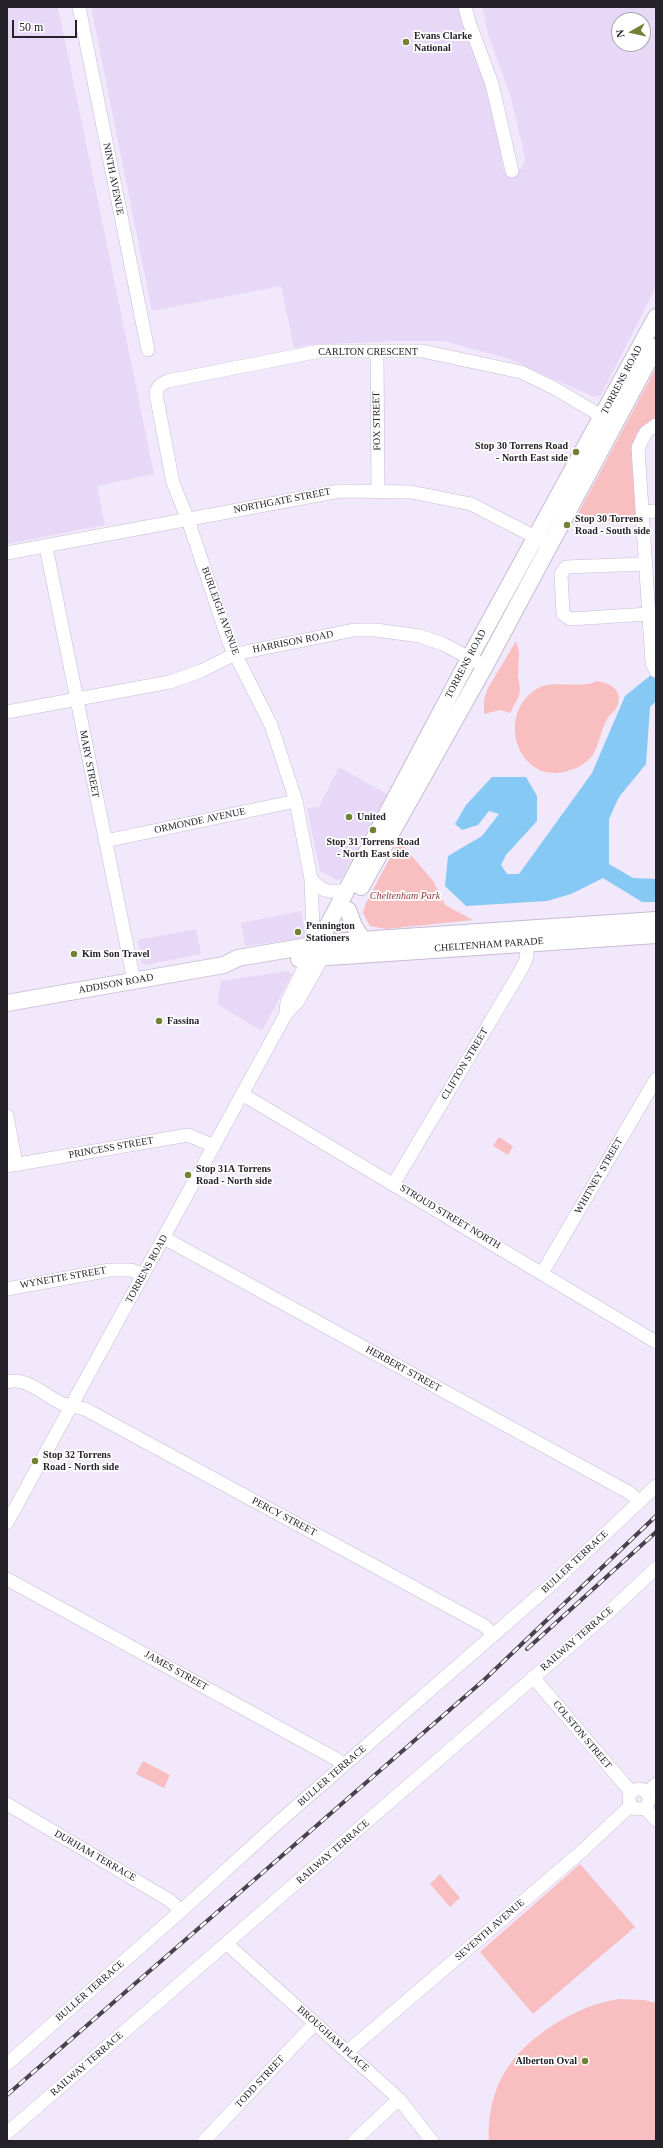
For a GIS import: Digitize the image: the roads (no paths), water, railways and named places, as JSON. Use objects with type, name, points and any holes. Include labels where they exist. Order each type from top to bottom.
[{"type":"main road","name":"TORRENS ROAD","points":[[319,950],[347,890],[470,658],[543,540],[608,420],[656,317]]},
{"type":"main road","name":"TORRENS ROAD","points":[[608,420],[656,347]]},
{"type":"main road","name":"TORRENS ROAD","points":[[319,950],[348,910],[485,666],[543,540]]},
{"type":"main road","points":[[430,733],[435,729],[440,729],[446,736]]},
{"type":"main road","points":[[348,910],[354,926],[363,940]]},
{"type":"main road","name":"CHELTENHAM PARADE","points":[[319,950],[363,940],[656,920]]},
{"type":"main road","name":"CHELTENHAM PARADE","points":[[319,950],[528,942],[656,935]]},
{"type":"main road","name":"ADDISON ROAD","points":[[7,1003],[224,965],[239,967],[319,950]]},
{"type":"street","name":"NINTH AVENUE","points":[[79,7],[148,350]]},
{"type":"street","points":[[466,7],[469,22],[492,84],[512,171]]},
{"type":"street","name":"CARLTON CRESCENT","points":[[159,385],[168,381],[320,351],[422,351],[510,369],[536,379],[608,420]]},
{"type":"street","name":"FOX STREET","points":[[377,351],[378,491]]},
{"type":"street","name":"BURLEIGH AVENUE","points":[[159,385],[156,394],[173,483],[188,520],[229,642],[271,725],[296,801],[311,879],[313,929],[319,950]]},
{"type":"street","points":[[654,667],[648,614],[645,564],[649,511],[638,448],[648,429],[656,425]]},
{"type":"street","name":"NORTHGATE STREET","points":[[7,553],[188,520],[322,493],[378,491],[411,492],[471,504],[543,540]]},
{"type":"street","name":"MARY STREET","points":[[46,547],[134,981]]},
{"type":"street","points":[[645,564],[566,568],[561,574],[563,614],[570,620],[648,614]]},
{"type":"street","name":"HARRISON ROAD","points":[[7,712],[170,682],[200,671],[236,654],[354,630],[376,630],[420,636],[443,644],[485,666]]},
{"type":"street","name":"ORMONDE AVENUE","points":[[105,841],[296,801]]},
{"type":"street","points":[[311,879],[323,890],[335,892],[347,890]]},
{"type":"street","name":"CLIFTON STREET","points":[[394,1183],[521,970],[526,960],[528,942]]},
{"type":"street","name":"TORRENS ROAD","points":[[7,1523],[70,1405],[164,1238],[286,1014],[298,1001],[319,950]]},
{"type":"street","name":"WHITNEY STREET","points":[[542,1273],[656,1079]]},
{"type":"street","name":"STROUD STREET NORTH","points":[[242,1094],[394,1183],[656,1342]]},
{"type":"street","points":[[7,1116],[12,1165]]},
{"type":"street","name":"PRINCESS STREET","points":[[12,1165],[188,1134],[214,1146]]},
{"type":"street","name":"HERBERT STREET","points":[[164,1238],[630,1493],[640,1502]]},
{"type":"street","name":"WYNETTE STREET","points":[[7,1289],[110,1270],[131,1270],[143,1275]]},
{"type":"street","name":"PERCY STREET","points":[[7,1382],[14,1380],[23,1381],[64,1404],[85,1410],[483,1625],[494,1635]]},
{"type":"street","name":"BULLER TERRACE","points":[[7,2064],[181,1911],[343,1765],[494,1635],[656,1486]]},
{"type":"street","name":"RAILWAY TERRACE","points":[[7,2133],[534,1677],[656,1568]]},
{"type":"street","name":"JAMES STREET","points":[[7,1579],[336,1759],[343,1765]]},
{"type":"street","name":"COLSTON STREET","points":[[534,1677],[631,1792]]},
{"type":"street","points":[[651,1788],[649,1799],[645,1808],[639,1810],[630,1806],[628,1801],[631,1792],[651,1788]]},
{"type":"street","name":"DURHAM TERRACE","points":[[7,1804],[169,1900],[181,1911]]},
{"type":"street","name":"SEVENTH AVENUE","points":[[347,2052],[581,1852],[630,1806]]},
{"type":"street","points":[[645,1808],[656,1820]]},
{"type":"street","name":"BROUGHAM PLACE","points":[[227,1944],[399,2099],[432,2141]]},
{"type":"street","name":"TODD STREET","points":[[204,2141],[315,2023]]},
{"type":"street","points":[[354,2141],[399,2099]]},
{"type":"water","points":[[656,671],[656,701],[650,707],[646,764],[619,797],[609,819],[609,864],[633,878],[656,879],[656,902],[642,902],[603,878],[571,894],[547,901],[466,906],[445,886],[448,856],[482,836],[499,814],[489,811],[478,825],[462,830],[455,824],[466,805],[492,777],[526,777],[537,796],[537,821],[506,855],[501,865],[507,874],[519,874],[592,773],[625,696]]},
{"type":"railway","points":[[7,2095],[484,1680],[656,1516]]},
{"type":"railway","points":[[527,1649],[656,1532]]},
{"type":"place","name":"Evans Clarke National","points":[[406,42]]},
{"type":"place","name":"Stop 30 Torrens Road - North East side","points":[[576,452]]},
{"type":"place","name":"Stop 30 Torrens Road - South side","points":[[567,525]]},
{"type":"place","name":"United","points":[[349,817]]},
{"type":"place","name":"Stop 31 Torrens Road - North East side","points":[[373,830]]},
{"type":"place","name":"Pennington Stationers","points":[[298,932]]},
{"type":"place","name":"Kim Son Travel","points":[[74,954]]},
{"type":"place","name":"Fassina","points":[[159,1021]]},
{"type":"place","name":"Stop 31A Torrens Road - North side","points":[[188,1175]]},
{"type":"place","name":"Stop 32 Torrens Road - North side","points":[[35,1461]]},
{"type":"place","name":"Alberton Oval","points":[[585,2061]]},
{"type":"park label","name":"Cheltenham Park","points":[[405,896]]}]
